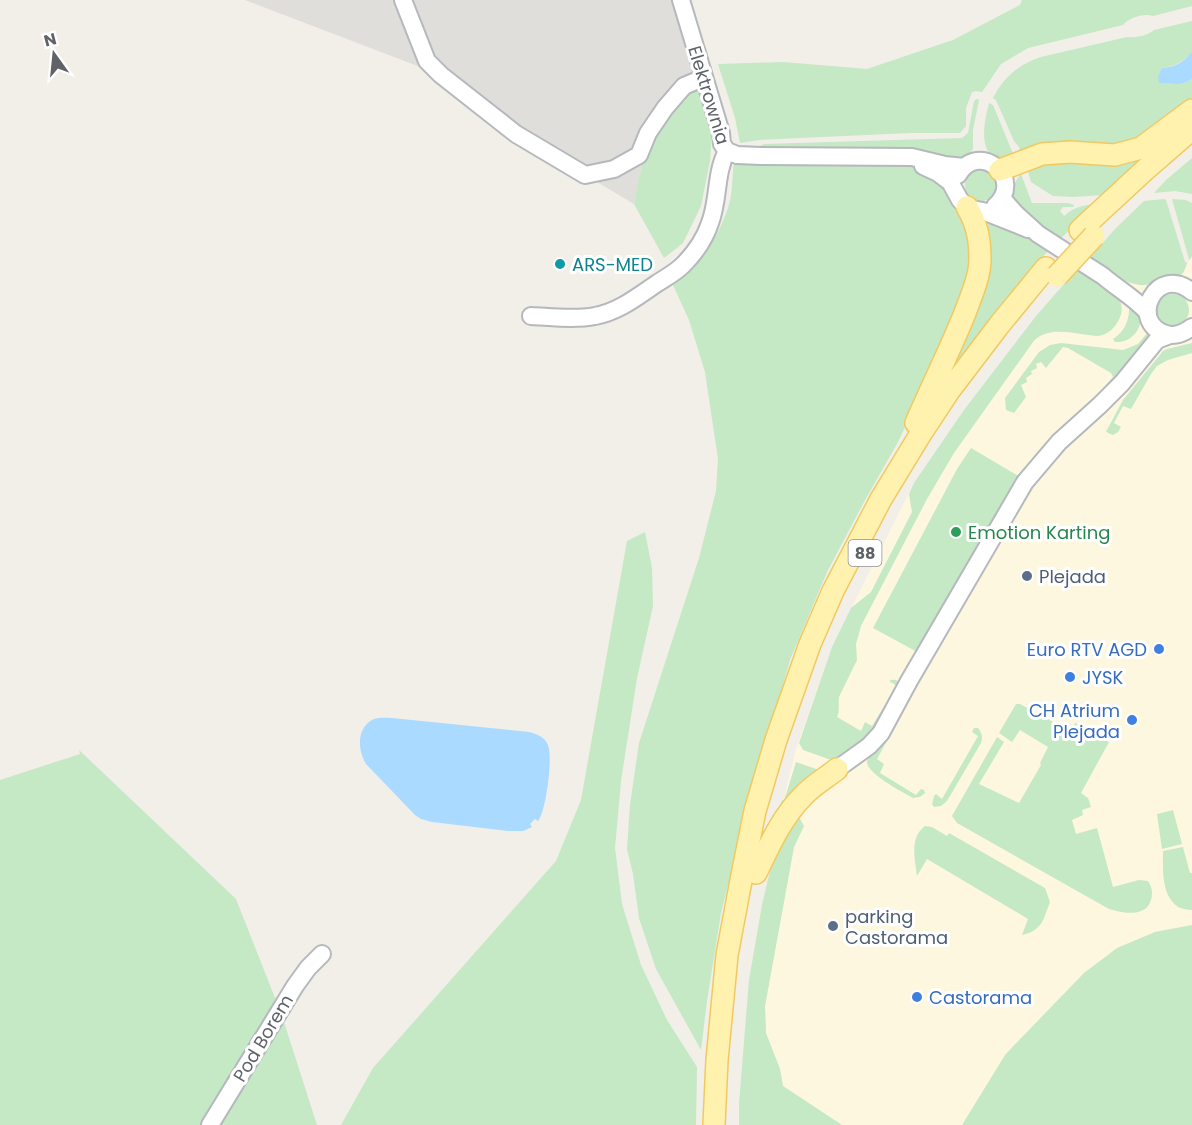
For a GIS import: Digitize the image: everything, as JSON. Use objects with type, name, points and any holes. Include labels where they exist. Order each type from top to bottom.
[{"type":"main road","points":[[1000,170],[1042,154],[1070,152],[1115,155],[1141,148],[1192,110]]},
{"type":"main road","name":"88","points":[[714,1125],[717,1060],[727,955],[755,811],[810,644],[844,568],[881,499],[949,391],[1000,324],[1087,233],[1154,170],[1192,129]]},
{"type":"main road","name":"88","points":[[1154,170],[1192,147]]},
{"type":"main road","points":[[844,568],[873,500],[916,423],[954,340],[974,289],[980,261],[980,246],[969,204]]},
{"type":"main road","name":"88","points":[[725,1125],[729,1052],[741,948],[756,873],[786,753],[821,647],[855,570],[889,511],[951,412],[1052,272]]},
{"type":"main road","points":[[756,873],[774,836],[793,807],[805,794],[837,769]]},
{"type":"street","points":[[404,0],[427,61],[441,75],[516,134],[585,175],[614,169],[639,154],[648,133],[665,108],[684,86],[703,78]]},
{"type":"street","name":"Elektrownia","points":[[531,316],[580,318],[593,317],[615,310],[632,301],[682,266],[693,253],[710,224],[715,207],[720,168],[727,151],[722,144],[721,133],[681,0]]},
{"type":"street","points":[[727,151],[737,155],[912,157],[964,167]]},
{"type":"street","points":[[896,158],[938,173],[950,182],[969,204],[1038,234],[1103,276],[1139,303],[1148,313]]},
{"type":"street","points":[[979,160],[987,161],[1000,170],[1005,180],[1002,198],[994,207],[969,204],[956,180],[958,175],[968,164],[979,160]]},
{"type":"street","points":[[1002,198],[1038,234]]},
{"type":"street","points":[[1103,276],[1153,294]]},
{"type":"street","points":[[1170,335],[1158,330],[1150,320],[1149,300],[1157,289],[1169,284],[1181,285],[1192,292]]},
{"type":"street","points":[[837,769],[869,746],[881,733],[1025,482],[1059,441],[1122,383],[1157,340],[1170,335],[1182,334],[1192,327]]},
{"type":"street","name":"Pod Borem","points":[[210,1125],[295,986],[322,954]]},
{"type":"shaded area","points":[[245,0],[673,0],[696,81],[639,155],[642,171],[634,204],[516,134],[441,75]]},
{"type":"shaded area","points":[[1192,254],[1192,925],[1155,932],[1084,973],[1009,1050],[962,1125],[842,1125],[783,1086],[780,1069],[766,1033],[765,1006],[794,847],[804,826],[785,794],[796,749],[832,647],[914,483],[1066,282],[1092,255],[1116,271],[1177,270],[1184,272]]},
{"type":"green space","points":[[1022,0],[1192,0],[1192,6],[1153,16],[1136,17],[1123,25],[1028,48],[1001,64],[982,92],[972,92],[966,108],[966,126],[960,133],[910,133],[759,140],[740,143],[735,118],[718,64],[783,62],[867,69],[953,40],[1020,5]]},
{"type":"green space","points":[[1192,21],[1192,53],[1178,63],[1162,68],[1160,83],[1180,84],[1192,79],[1192,102],[1135,143],[1022,157],[996,100],[993,98],[1013,72],[1041,57],[1127,37],[1141,36],[1154,30]]},
{"type":"green space","points":[[696,81],[712,132],[710,161],[701,206],[683,243],[664,258],[634,204],[642,171],[639,155]]},
{"type":"green space","points":[[979,100],[973,130],[973,149],[967,157],[956,162],[751,150],[764,144],[962,138],[968,133],[974,101]]},
{"type":"green space","points":[[989,103],[993,105],[1016,161],[1001,160],[993,157],[988,151],[984,136]]},
{"type":"green space","points":[[1175,130],[1104,195],[1053,196],[1031,182],[1027,168]]},
{"type":"green space","points":[[1192,158],[1192,194],[1175,191],[1154,193],[1166,180]]},
{"type":"green space","points":[[734,161],[901,165],[922,168],[936,176],[969,221],[971,266],[963,298],[914,408],[827,572],[790,660],[758,768],[721,913],[701,1050],[656,969],[639,918],[627,849],[630,805],[639,743],[699,558],[716,491],[718,459],[705,372],[689,320],[673,285],[699,261],[719,230],[730,203]]},
{"type":"green space","points":[[981,169],[992,174],[997,185],[992,196],[981,201],[970,196],[965,185],[970,174]]},
{"type":"green space","points":[[1021,174],[1032,203],[1074,205],[1063,207],[1060,211],[1064,216],[1079,207],[1097,204],[1060,239],[1022,213],[1016,204],[1013,195],[1014,185]]},
{"type":"green space","points":[[1164,199],[1187,263],[1182,274],[1139,285],[1116,276],[1089,259],[1114,230],[1144,201]]},
{"type":"green space","points":[[1172,199],[1192,203],[1192,256],[1190,260],[1189,259]]},
{"type":"green space","points":[[997,220],[1051,248],[982,331],[945,383],[987,227],[990,222]]},
{"type":"green space","points":[[1079,267],[1104,282],[1118,296],[1121,313],[1117,323],[1109,332],[1098,336],[1055,332],[1047,333],[1033,342],[954,453],[927,499],[861,626],[856,644],[857,660],[839,697],[837,717],[861,731],[865,722],[872,726],[897,686],[889,681],[898,681],[900,688],[865,740],[840,759],[831,760],[803,750],[799,743],[832,647],[851,608],[871,592],[912,512],[909,494],[914,483],[964,410],[1036,316]]},
{"type":"green space","points":[[1173,294],[1185,298],[1189,310],[1185,322],[1173,326],[1161,322],[1157,310],[1161,298]]},
{"type":"green space","points":[[1131,302],[1141,318],[1139,328],[1130,339],[1115,342],[1113,339],[1126,324]]},
{"type":"green space","points":[[1148,332],[1152,334],[1108,388],[1105,386],[1113,377],[1111,373],[1063,347],[1046,368],[1041,362],[1036,364],[1037,368],[1031,371],[1032,374],[1026,378],[1027,382],[1021,385],[1026,397],[1014,413],[1006,410],[1005,398],[1039,352],[1050,345],[1061,343],[1123,350],[1138,344]]},
{"type":"green space","points":[[1192,343],[1192,353],[1157,366],[1131,409],[1123,406],[1114,423],[1121,427],[1118,432],[1113,435],[1108,433],[1106,431],[1123,400],[1163,351]]},
{"type":"green space","name":"Emotion Karting","points":[[971,448],[1020,477],[919,653],[873,628],[957,469]]},
{"type":"green space","points":[[645,532],[652,568],[653,606],[637,678],[621,781],[615,848],[622,904],[641,965],[667,1020],[697,1067],[696,1125],[341,1125],[373,1068],[556,861],[581,800],[627,541]]},
{"type":"green space","points":[[913,693],[877,759],[884,764],[880,773],[916,795],[921,789],[924,790],[925,793],[920,797],[913,798],[879,777],[867,762],[871,752],[909,695]]},
{"type":"green space","points":[[1016,704],[1070,731],[1075,723],[1109,742],[1081,793],[1088,798],[1091,807],[1082,810],[1083,815],[1072,820],[1076,834],[1097,828],[1113,887],[1139,880],[1148,881],[1152,897],[1144,910],[1127,913],[1109,909],[957,823],[952,816],[997,737],[1004,742],[979,784],[1019,803],[1041,765],[1048,747],[1020,730],[1012,742],[999,733]]},
{"type":"green space","points":[[974,728],[978,728],[980,732],[981,743],[947,801],[941,806],[934,807],[932,804],[934,796],[936,794],[942,799],[978,736],[972,732]]},
{"type":"green space","points":[[79,750],[236,899],[279,1008],[205,1125],[0,1125],[0,780],[80,754]]},
{"type":"green space","points":[[796,762],[819,770],[818,773],[778,814],[782,800],[784,801]]},
{"type":"green space","points":[[1173,810],[1182,844],[1162,849],[1157,814]]},
{"type":"green space","points":[[796,812],[804,826],[794,847],[765,1006],[766,1033],[780,1069],[783,1086],[842,1125],[739,1125],[749,980],[762,905],[774,854]]},
{"type":"green space","points":[[925,826],[932,827],[947,836],[949,833],[1045,888],[1050,902],[1044,919],[1038,927],[1022,935],[1028,919],[927,859],[917,876],[915,843],[917,836]]},
{"type":"green space","points":[[1183,847],[1190,873],[1192,873],[1192,910],[1180,908],[1172,901],[1164,881],[1163,851]]},
{"type":"green space","points":[[1192,925],[1192,1125],[962,1125],[1005,1055],[1084,973],[1117,948],[1155,932]]},
{"type":"green space","points":[[283,1019],[317,1125],[216,1125]]},
{"type":"water","points":[[1191,53],[1192,79],[1180,84],[1159,83],[1158,77],[1162,68],[1178,64]]},
{"type":"water","points":[[377,718],[529,732],[543,738],[548,745],[549,772],[544,807],[538,821],[535,819],[530,824],[532,827],[523,831],[508,831],[432,822],[415,815],[366,764],[361,753],[361,734],[367,724]]},
{"type":"place","name":"ARS-MED","points":[[560,264]]},
{"type":"place","name":"Emotion Karting","points":[[956,532]]},
{"type":"place","name":"Plejada","points":[[1027,576]]},
{"type":"place","name":"Euro RTV AGD","points":[[1159,649]]},
{"type":"place","name":"JYSK","points":[[1070,677]]},
{"type":"place","name":"CH Atrium Plejada","points":[[1132,720]]},
{"type":"place","name":"parking Castorama","points":[[833,926]]},
{"type":"place","name":"Castorama","points":[[917,997]]}]
